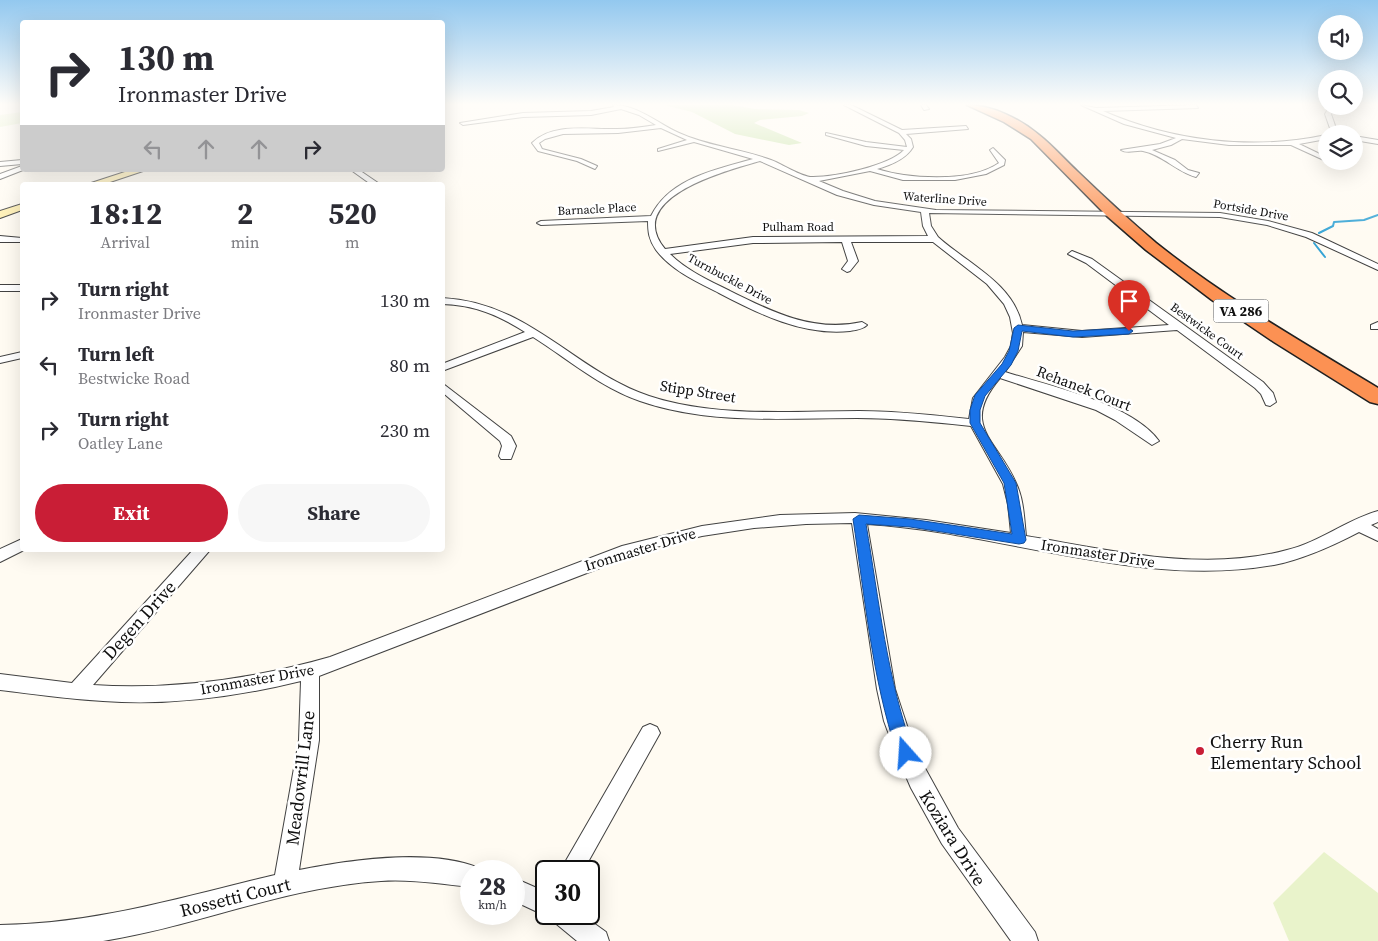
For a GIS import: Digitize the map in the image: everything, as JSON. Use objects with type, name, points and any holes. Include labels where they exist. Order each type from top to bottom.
[{"type":"highway","name":"VA 286","points":[[1049,149],[1118,207],[1152,247],[1218,296],[1281,338],[1378,397]]},
{"type":"highway","name":"VA 286","points":[[1118,207],[1136,213],[1154,228]]},
{"type":"highway","name":"VA 286","points":[[1204,266],[1289,324],[1378,378]]},
{"type":"main road","points":[[88,182],[120,172]]},
{"type":"main road","points":[[100,182],[134,172]]},
{"type":"main road","points":[[0,210],[20,204]]},
{"type":"main road","points":[[0,215],[20,208]]},
{"type":"street","points":[[539,149],[579,160],[595,167]]},
{"type":"street","name":"Waterline Drive","points":[[724,149],[759,159],[859,199],[925,211],[1028,214],[1118,207]]},
{"type":"street","points":[[811,180],[869,168],[898,159],[909,149]]},
{"type":"street","points":[[1124,150],[1144,149],[1173,161],[1186,171],[1196,175]]},
{"type":"street","points":[[1303,149],[1318,156]]},
{"type":"street","points":[[869,168],[889,175],[918,179],[984,172],[996,169],[1002,164],[1002,160],[993,150]]},
{"type":"street","points":[[653,218],[664,201],[683,187],[759,159]]},
{"type":"street","points":[[0,164],[20,162]]},
{"type":"street","points":[[0,177],[20,169]]},
{"type":"street","points":[[357,172],[372,182]]},
{"type":"street","points":[[1016,201],[1028,214]]},
{"type":"street","points":[[925,211],[927,226],[935,239],[996,286],[1010,305],[1018,328],[1013,351],[999,374],[980,395],[975,410],[975,423],[1010,483],[1019,540]]},
{"type":"street","name":"Portside Drive","points":[[1136,213],[1207,214],[1268,223],[1320,239],[1378,267]]},
{"type":"street","name":"Barnacle Place","points":[[542,223],[653,218]]},
{"type":"street","name":"Turnbuckle Drive","points":[[653,218],[652,231],[663,252],[689,273],[778,318],[823,327],[862,325]]},
{"type":"street","points":[[0,239],[20,240]]},
{"type":"street","name":"Pulham Road","points":[[663,252],[753,240],[935,239]]},
{"type":"street","points":[[846,240],[853,261],[847,269]]},
{"type":"street","name":"Bestwicke Court","points":[[1072,254],[1089,260],[1259,385],[1267,393],[1270,402]]},
{"type":"street","points":[[0,288],[20,288]]},
{"type":"street","name":"Stipp Street","points":[[445,301],[464,301],[493,308],[611,384],[643,397],[677,407],[734,414],[888,415],[975,423]]},
{"type":"street","points":[[1018,328],[1082,334],[1179,327]]},
{"type":"street","points":[[445,367],[533,333]]},
{"type":"street","points":[[0,360],[20,355]]},
{"type":"street","name":"Rehanek Court","points":[[999,374],[1112,413],[1138,427],[1152,441]]},
{"type":"street","points":[[445,388],[506,439],[509,446],[506,456]]},
{"type":"street","name":"Ironmaster Drive","points":[[0,682],[117,694],[176,693],[224,687],[310,671],[397,640],[590,563],[659,540],[718,527],[832,518],[859,519],[910,523],[1160,564],[1211,564],[1275,559],[1315,547],[1378,516]]},
{"type":"street","name":"Koziara Drive","points":[[859,519],[885,682],[894,719],[906,753],[944,829],[977,878],[1026,941]]},
{"type":"street","points":[[1359,525],[1378,536]]},
{"type":"street","points":[[0,556],[20,545]]},
{"type":"street","name":"Degen Drive","points":[[76,690],[200,552]]},
{"type":"street","name":"Meadowrill Lane","points":[[285,884],[308,740],[310,671]]},
{"type":"street","points":[[576,860],[650,733]]},
{"type":"street","name":"Rossetti Court","points":[[0,938],[62,934],[118,925],[285,884],[336,874],[380,869],[421,868],[460,874]]},
{"type":"street","points":[[576,925],[597,941]]},
{"type":"green space","points":[[1324,852],[1378,893],[1378,941],[1289,941],[1273,903]]},
{"type":"waterway","points":[[1319,233],[1333,226],[1334,222],[1364,220],[1378,215]]},
{"type":"waterway","points":[[1314,243],[1325,257]]},
{"type":"place","name":"Cherry Run Elementary School","points":[[1200,751]]},
{"type":"route","points":[[906,753],[894,719],[885,682],[859,519],[910,523],[1019,540],[1014,498],[1010,483],[975,423],[975,410],[980,395],[1006,365],[1016,343],[1018,328],[1073,334],[1129,331]]}]
